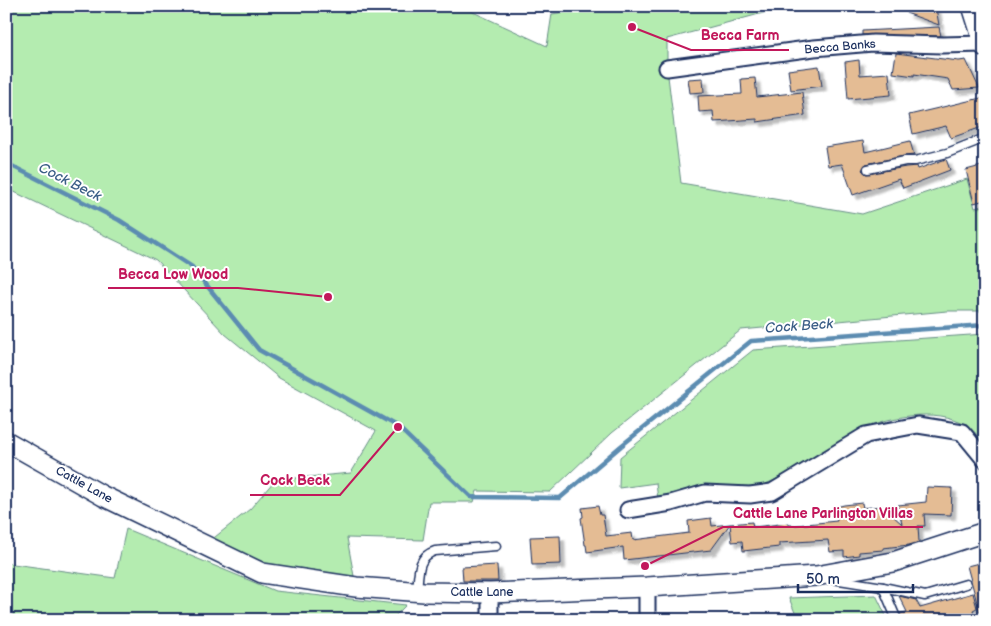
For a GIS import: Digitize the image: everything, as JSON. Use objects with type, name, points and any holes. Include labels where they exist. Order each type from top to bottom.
[{"type":"street","points":[[972,6],[984,45]]},
{"type":"street","name":"Becca Banks","points":[[667,68],[814,48],[873,43],[984,45]]},
{"type":"street","points":[[628,510],[671,503],[705,493],[750,495],[772,492],[866,435],[918,424],[962,432],[985,460]]},
{"type":"street","name":"Cattle Lane","points":[[6,441],[103,496],[262,573],[356,587],[417,592],[490,593],[647,588],[816,576],[894,562],[985,532]]},
{"type":"street","points":[[647,588],[647,620]]},
{"type":"street","points":[[490,593],[490,620]]},
{"type":"lane","points":[[868,169],[905,160],[915,161],[939,155],[985,138]]},
{"type":"lane","points":[[417,592],[421,561],[427,554],[435,551],[496,546]]},
{"type":"lane","points":[[816,576],[925,596],[966,584]]},
{"type":"lane","points":[[882,587],[897,620]]},
{"type":"green space","points":[[6,6],[460,6],[547,46],[552,14],[601,6],[789,6],[667,39],[667,68],[681,183],[862,214],[967,179],[975,208],[985,205],[985,311],[947,311],[741,330],[612,433],[550,492],[477,491],[474,502],[429,502],[423,540],[347,538],[356,587],[262,573],[205,545],[250,509],[275,480],[351,473],[376,431],[279,378],[225,334],[156,260],[6,188]]},
{"type":"green space","points":[[985,334],[985,444],[969,427],[954,419],[940,416],[910,416],[895,418],[867,427],[785,475],[761,486],[658,500],[656,483],[619,488],[620,457],[753,350]]},
{"type":"green space","points":[[126,529],[275,591],[406,605],[391,620],[6,620],[6,611],[9,604],[6,604],[6,563],[115,578]]},
{"type":"green space","points":[[876,595],[888,620],[798,620],[789,598]]},
{"type":"building","points":[[936,8],[939,25],[906,13]]},
{"type":"building","points":[[939,27],[941,36],[862,35],[862,31]]},
{"type":"building","points":[[896,53],[959,61],[966,60],[979,88],[953,90],[948,79],[893,73]]},
{"type":"building","points":[[859,60],[860,75],[889,73],[891,95],[848,99],[845,62]]},
{"type":"building","points":[[819,66],[822,86],[791,90],[788,70]]},
{"type":"building","points":[[703,78],[704,92],[690,93],[688,79]]},
{"type":"building","points":[[755,78],[757,97],[802,92],[805,115],[757,122],[757,119],[714,122],[713,111],[699,112],[698,96],[742,94],[741,79]]},
{"type":"building","points":[[985,97],[985,126],[951,138],[946,126],[913,134],[909,115]]},
{"type":"building","points":[[863,141],[865,152],[910,141],[914,155],[866,164],[862,170],[866,174],[906,167],[917,166],[918,169],[946,159],[950,170],[903,188],[899,179],[853,195],[842,164],[828,166],[825,147]]},
{"type":"building","points":[[985,165],[985,200],[974,203],[966,170]]},
{"type":"building","points":[[927,487],[952,488],[951,515],[924,514],[925,526],[918,526],[919,542],[909,545],[859,552],[859,555],[844,557],[844,551],[830,552],[828,540],[779,543],[779,547],[743,551],[742,541],[732,542],[730,524],[752,522],[753,527],[837,521],[836,507],[862,503],[863,508],[882,506],[902,524],[898,505],[926,502]]},
{"type":"building","points":[[598,506],[600,515],[603,515],[606,536],[632,533],[633,540],[689,533],[688,521],[711,518],[712,526],[730,524],[711,550],[624,560],[623,547],[587,552],[581,518],[583,517],[582,508]]},
{"type":"building","points":[[560,536],[561,564],[532,565],[530,537]]},
{"type":"building","points":[[983,562],[985,569],[985,616],[981,617],[967,566]]},
{"type":"building","points":[[497,565],[498,581],[463,581],[462,567]]},
{"type":"building","points":[[973,593],[977,608],[973,610],[974,614],[955,620],[903,620],[900,613],[907,612],[899,596],[916,600],[920,608]]},
{"type":"waterway","name":"Cock Beck","points":[[6,163],[119,220],[192,267],[259,350],[398,427],[471,497],[560,498],[751,341],[985,325]]},
{"type":"place","name":"Becca Farm","points":[[632,27]]},
{"type":"place","name":"Becca Low Wood","points":[[328,297]]},
{"type":"place","name":"Cock Beck","points":[[398,427]]},
{"type":"place","name":"Cattle Lane Parlington Villas","points":[[645,566]]}]
